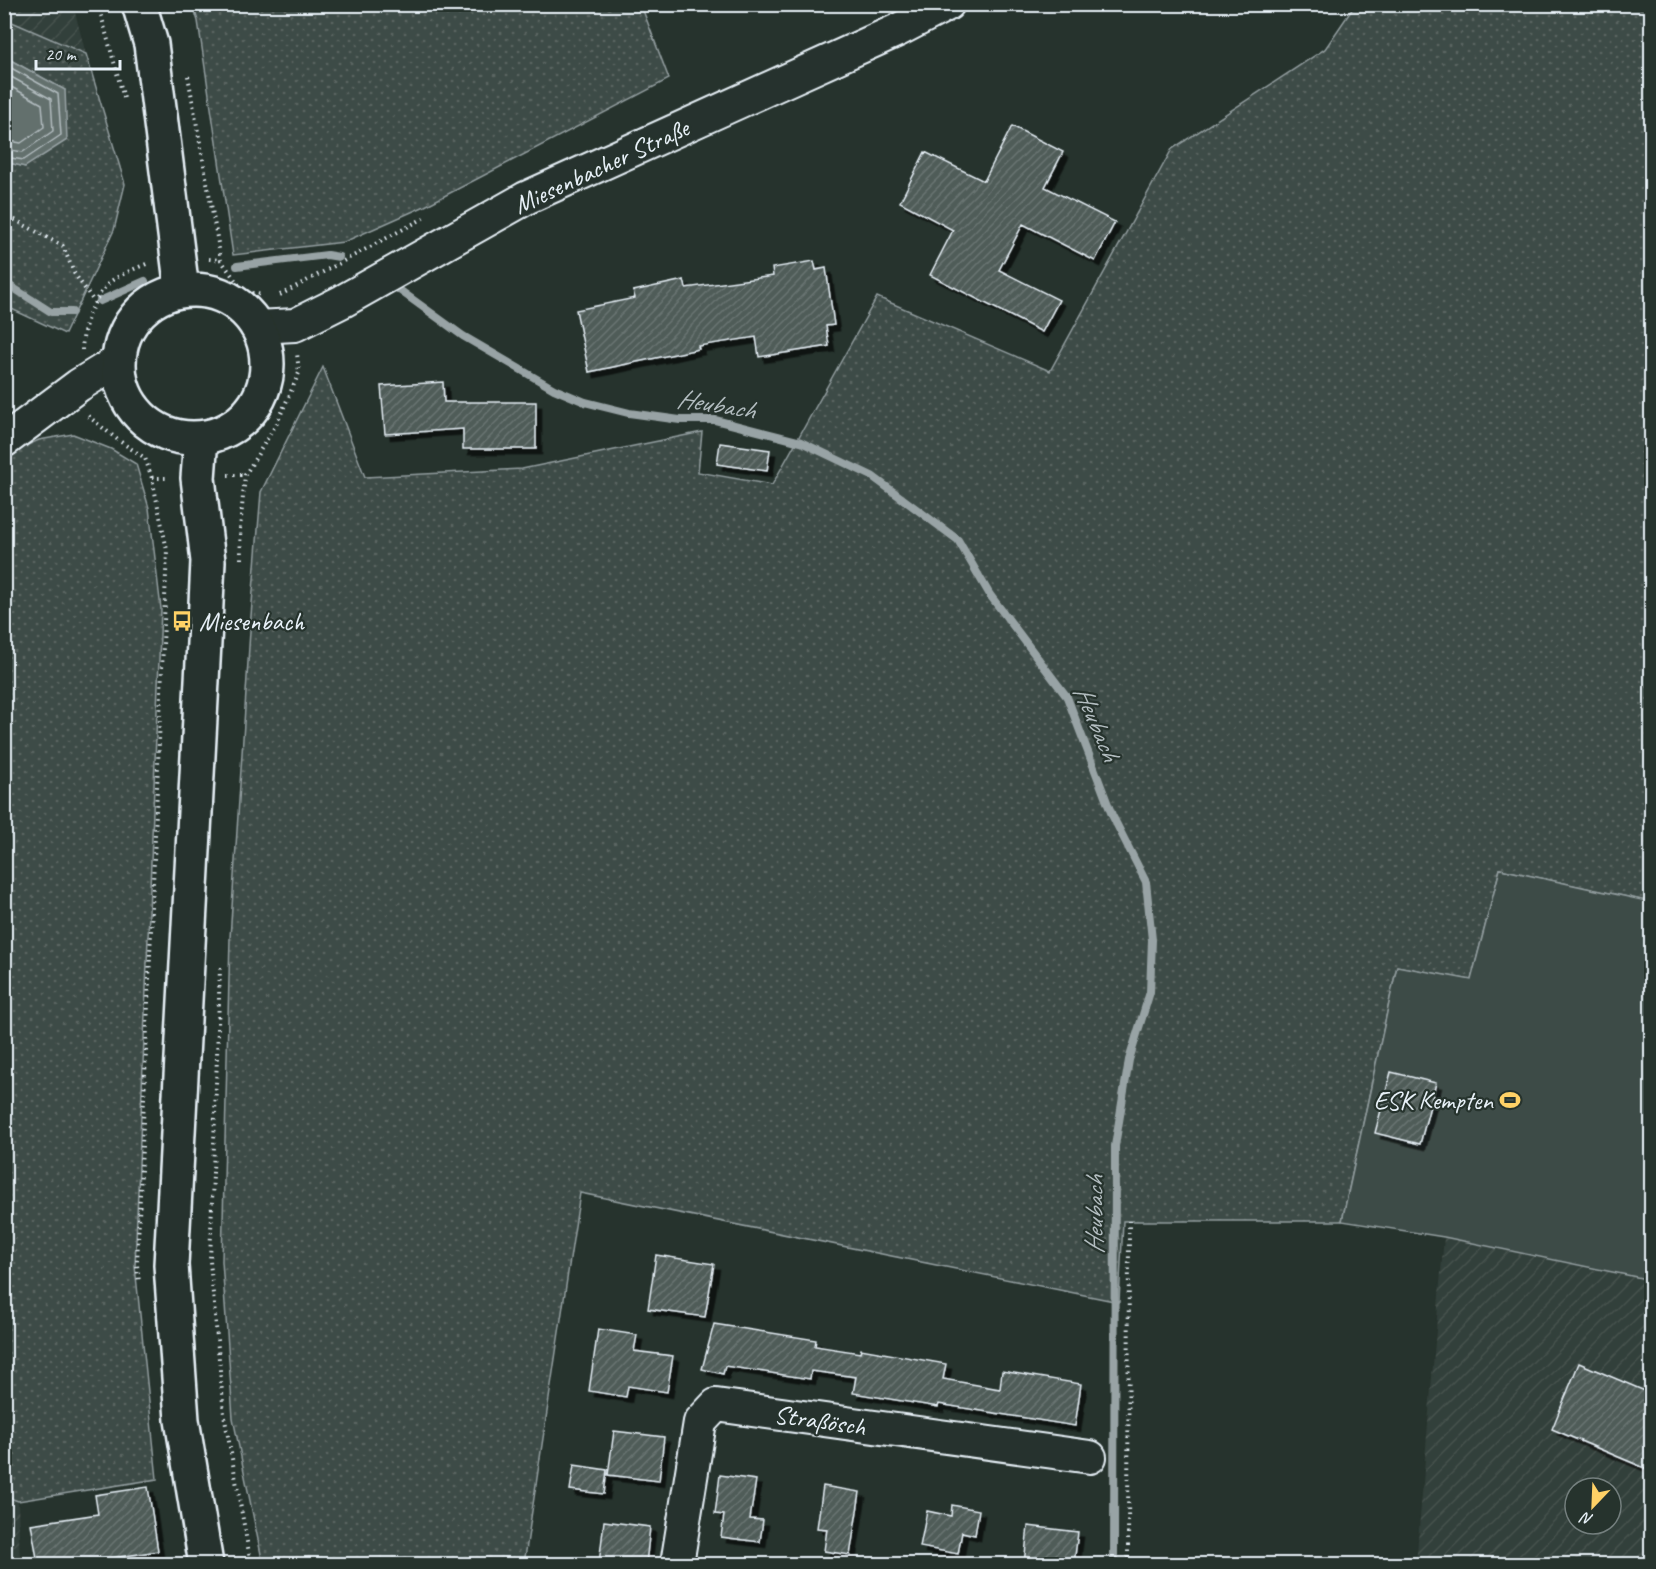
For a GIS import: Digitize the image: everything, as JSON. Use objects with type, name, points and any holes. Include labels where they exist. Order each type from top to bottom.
[{"type":"main road","points":[[139,4],[151,44],[182,290]]},
{"type":"main road","points":[[182,290],[203,290],[225,297],[248,314],[257,327],[263,340],[267,362],[265,381],[258,400],[250,411],[230,428],[201,438],[184,438],[156,429],[129,402],[119,379],[118,361],[121,342],[126,330],[151,302],[169,293],[182,290]]},
{"type":"main road","points":[[201,438],[198,478],[208,561],[171,1265],[182,1420],[206,1564]]},
{"type":"street","name":"Miesenbacher Straße","points":[[257,327],[295,325],[343,301],[526,198],[898,30],[948,4]]},
{"type":"street","points":[[4,441],[79,385],[118,361]]},
{"type":"street","name":"Straßösch","points":[[677,1564],[700,1422],[717,1405],[1090,1457]]},
{"type":"path","points":[[98,4],[127,107]]},
{"type":"path","points":[[187,67],[221,260],[243,291],[276,298],[295,325],[299,373],[277,423],[245,475],[240,529],[241,564]]},
{"type":"path","points":[[4,214],[63,246],[74,273],[95,303]]},
{"type":"path","points":[[140,1288],[137,1265],[166,550],[152,477],[145,458],[88,417],[79,385],[83,333],[89,312],[108,283],[145,264],[145,253]]},
{"type":"path","points":[[220,961],[210,1261],[224,1414],[251,1564]]},
{"type":"path","points":[[1128,1564],[1129,1221]]},
{"type":"shaded area","points":[[4,5],[73,5],[86,54],[5,19]]},
{"type":"shaded area","points":[[193,5],[641,5],[669,79],[425,206],[344,242],[233,255],[198,21]]},
{"type":"shaded area","points":[[1355,5],[1651,5],[1651,902],[1500,869],[1471,980],[1397,966],[1342,1221],[1123,1221],[1119,1302],[580,1193],[524,1564],[263,1564],[233,1418],[222,1261],[230,938],[261,492],[323,367],[365,477],[522,469],[702,432],[698,472],[772,485],[877,297],[1050,371],[1172,149],[1325,49]]},
{"type":"shaded area","points":[[5,19],[86,54],[125,184],[114,230],[65,334],[5,306],[5,162],[25,167],[65,90],[5,57]]},
{"type":"shaded area","points":[[73,434],[111,449],[136,464],[149,508],[161,609],[135,1266],[157,1479],[18,1501],[5,1496],[5,455],[39,440]]},
{"type":"shaded area","name":"ESK Kempten","points":[[1500,869],[1651,902],[1651,1280],[1444,1237],[1342,1221],[1397,966],[1471,980]]},
{"type":"shaded area","points":[[1444,1237],[1651,1280],[1651,1564],[1416,1564]]},
{"type":"shaded area","points":[[5,1496],[18,1501],[20,1564],[5,1564]]},
{"type":"water","points":[[5,57],[65,90],[67,140],[25,167],[5,162]]},
{"type":"building","points":[[1012,126],[1063,152],[1045,187],[1115,222],[1095,261],[1023,224],[999,270],[1059,300],[1042,332],[930,275],[953,230],[900,202],[925,152],[984,181]]},
{"type":"building","points":[[814,261],[816,270],[826,268],[834,325],[826,326],[829,346],[759,357],[756,337],[698,346],[699,349],[589,372],[576,310],[635,298],[633,291],[684,280],[686,288],[773,276],[772,268]]},
{"type":"building","points":[[443,382],[444,402],[536,402],[536,449],[463,449],[463,429],[385,434],[381,386]]},
{"type":"building","points":[[720,443],[770,450],[767,471],[717,464]]},
{"type":"building","points":[[1391,1072],[1436,1083],[1420,1144],[1375,1133]]},
{"type":"building","points":[[656,1255],[714,1264],[705,1317],[648,1309]]},
{"type":"building","points":[[714,1324],[816,1340],[815,1346],[860,1353],[861,1349],[946,1364],[943,1379],[1000,1389],[1002,1371],[1081,1384],[1075,1426],[853,1393],[856,1377],[811,1371],[810,1379],[725,1366],[723,1374],[702,1369]]},
{"type":"building","points":[[598,1329],[637,1335],[634,1351],[673,1356],[667,1392],[628,1386],[626,1397],[589,1391]]},
{"type":"building","points":[[1579,1363],[1652,1394],[1652,1471],[1552,1429]]},
{"type":"building","points":[[614,1431],[664,1437],[659,1481],[608,1475]]},
{"type":"building","points":[[574,1465],[607,1470],[604,1494],[570,1490]]},
{"type":"building","points":[[720,1475],[756,1480],[750,1519],[763,1520],[760,1542],[721,1537],[724,1515],[715,1514]]},
{"type":"building","points":[[823,1486],[860,1492],[850,1555],[824,1551],[827,1529],[817,1528]]},
{"type":"building","points":[[148,1487],[158,1551],[73,1564],[38,1564],[31,1524],[98,1514],[95,1495]]},
{"type":"building","points":[[952,1505],[979,1510],[975,1535],[962,1532],[958,1554],[920,1547],[927,1511],[951,1516]]},
{"type":"building","points":[[604,1521],[650,1527],[646,1564],[599,1564]]},
{"type":"building","points":[[1028,1526],[1078,1532],[1074,1564],[1024,1564]]},
{"type":"waterway","name":"Heubach","points":[[237,266],[327,255],[339,257]]},
{"type":"waterway","name":"Heubach","points":[[100,301],[145,281]]},
{"type":"waterway","name":"Heubach","points":[[4,282],[51,312],[72,312]]},
{"type":"waterway","name":"Heubach","points":[[398,289],[463,336],[554,389],[585,402],[629,413],[680,420],[715,420],[801,442],[872,476],[958,540],[990,595],[1067,697],[1112,815],[1146,882],[1152,940],[1150,992],[1129,1060],[1115,1146],[1114,1564]]},
{"type":"place","name":"Miesenbach","points":[[182,621]]},
{"type":"place","name":"ESK Kempten","points":[[1510,1100]]}]
